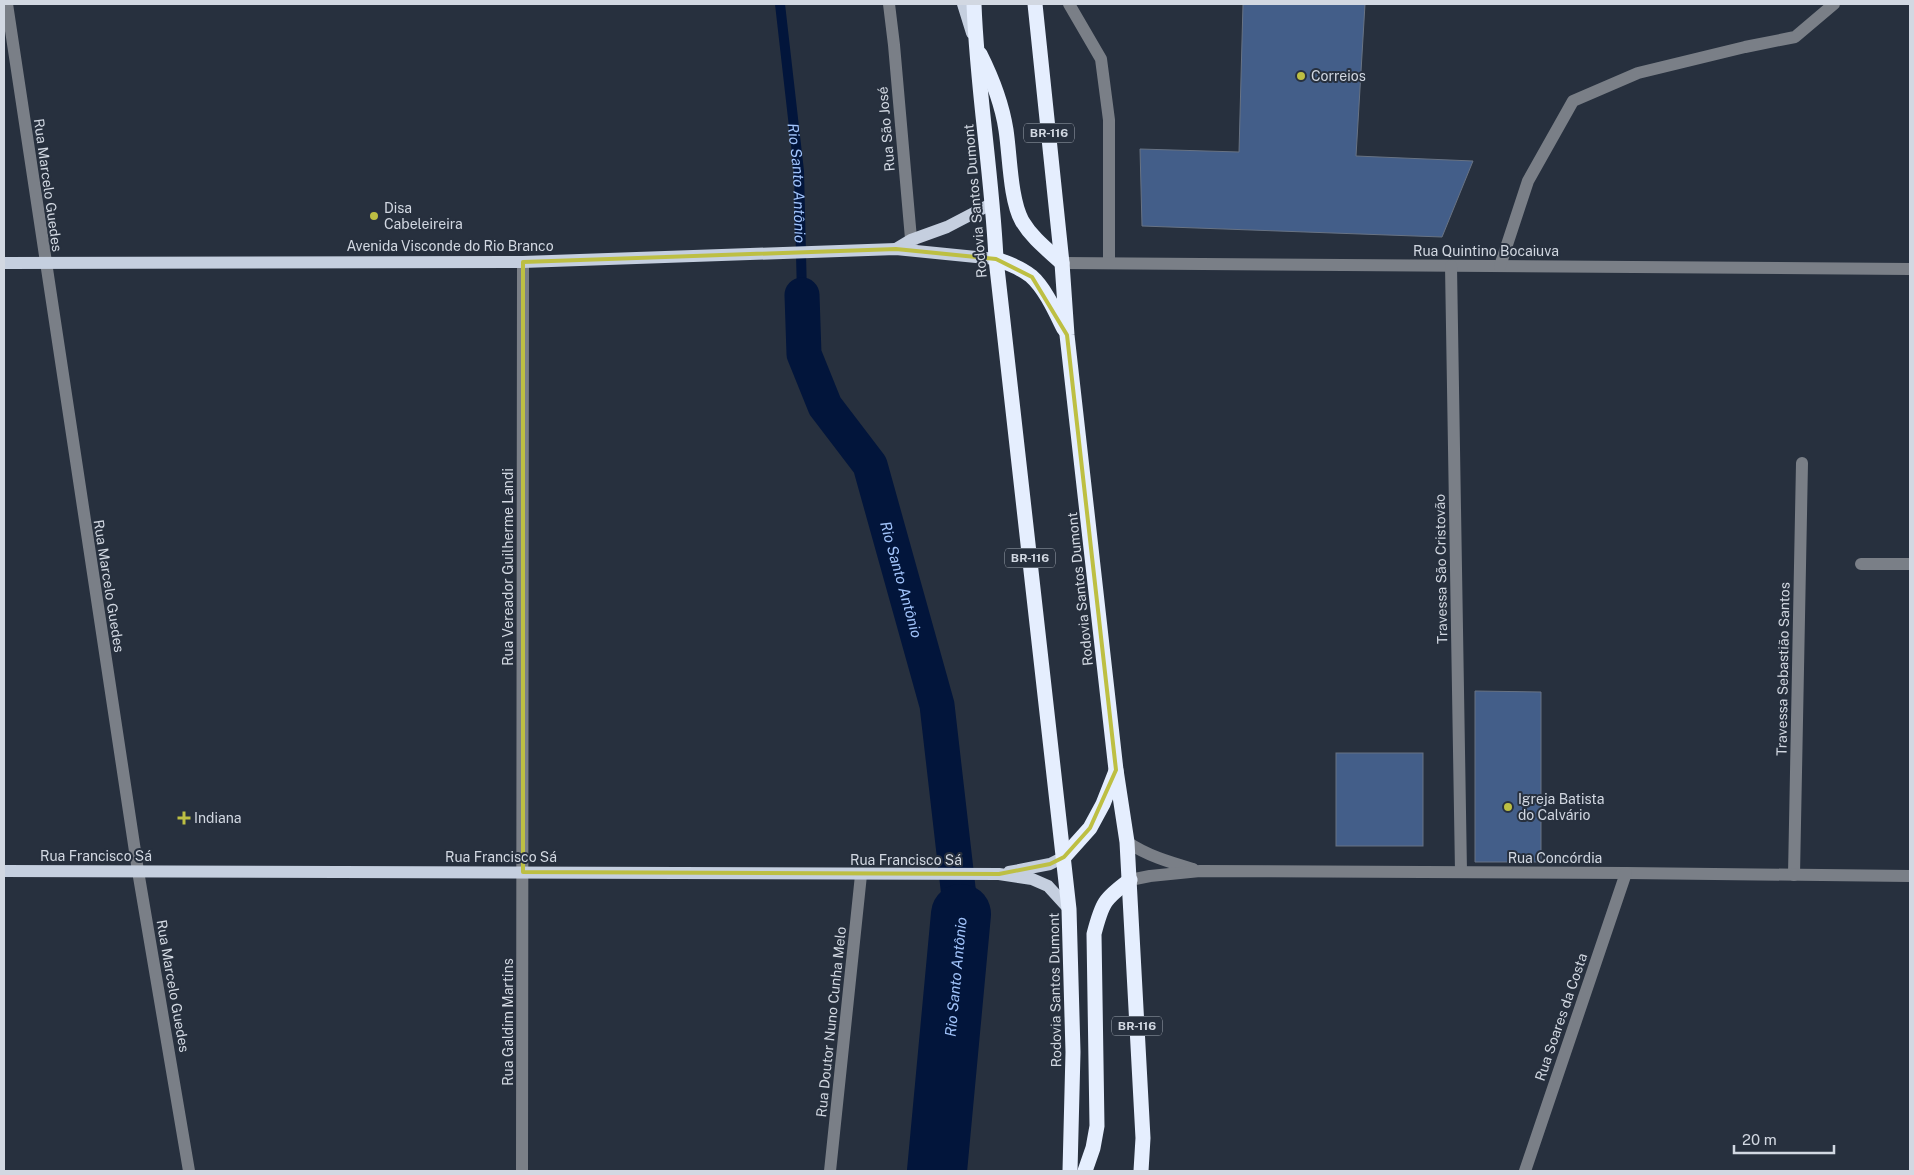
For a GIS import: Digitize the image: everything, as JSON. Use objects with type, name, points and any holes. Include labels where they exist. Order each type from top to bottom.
[{"type":"highway","name":"Rodovia Santos Dumont","points":[[974,4],[976,46],[993,203],[996,258],[1070,909],[1073,1052],[1070,1171]]},
{"type":"highway","name":"Rodovia Santos Dumont","points":[[1035,4],[1062,263],[1067,335],[1116,770],[1127,842],[1143,1138],[1142,1171]]},
{"type":"highway","points":[[976,46],[992,79],[1006,128],[1015,200],[1022,221],[1035,238],[1062,263]]},
{"type":"highway","points":[[996,258],[1016,266],[1032,277],[1051,304],[1067,335]]},
{"type":"highway","points":[[1064,857],[1090,828],[1103,804],[1116,770]]},
{"type":"highway","points":[[1085,1171],[1094,1148],[1097,1126],[1094,934],[1099,912],[1108,896],[1130,880]]},
{"type":"main road","points":[[963,4],[976,46]]},
{"type":"main road","points":[[912,246],[993,203]]},
{"type":"main road","name":"Avenida Visconde do Rio Branco","points":[[4,263],[523,262],[896,249],[912,246],[996,258]]},
{"type":"main road","name":"Rua Francisco Sá","points":[[999,874],[1050,864],[1064,857]]},
{"type":"main road","name":"Rua Francisco Sá","points":[[4,871],[999,874],[1032,879],[1048,886],[1070,909]]},
{"type":"street","name":"Rua Marcelo Guedes","points":[[6,4],[138,871],[189,1171]]},
{"type":"street","name":"Rua São José","points":[[889,4],[912,246]]},
{"type":"street","points":[[1069,4],[1101,59],[1109,120],[1109,262]]},
{"type":"street","points":[[1500,266],[1528,182],[1573,101],[1638,73],[1795,37],[1834,4]]},
{"type":"street","name":"Rua Vereador Guilherme Landi","points":[[523,262],[524,872]]},
{"type":"street","name":"Rua Quintino Bocaiuva","points":[[1062,263],[1910,269]]},
{"type":"street","name":"Travessa São Cristovão","points":[[1451,266],[1461,872]]},
{"type":"street","name":"Travessa Sebastião Santos","points":[[1794,875],[1802,463]]},
{"type":"street","points":[[1861,564],[1910,564]]},
{"type":"street","name":"Rua Concórdia","points":[[1127,842],[1143,853],[1161,860],[1200,870]]},
{"type":"street","name":"Rua Concórdia","points":[[1130,880],[1200,870],[1910,876]]},
{"type":"street","name":"Rua Galdim Martins","points":[[522,1171],[524,872]]},
{"type":"street","name":"Rua Soares da Costa","points":[[1525,1171],[1626,873]]},
{"type":"street","name":"Rua Doutor Nuno Cunha Melo","points":[[830,1171],[861,875]]},
{"type":"highlighted area","points":[[896,249],[996,259],[1032,277],[1067,335],[1116,770],[1090,828],[1064,857],[1050,864],[999,874],[523,872],[523,262]]},
{"type":"building","name":"Correios","points":[[1243,4],[1365,4],[1356,156],[1473,161],[1442,237],[1142,226],[1140,149],[1239,152]]},
{"type":"building","name":"Igreja Batista do Calvário","points":[[1475,691],[1541,692],[1541,862],[1475,862]]},
{"type":"building","points":[[1336,753],[1423,753],[1423,846],[1336,846]]},
{"type":"waterway","name":"Rio Santo Antônio","points":[[780,4],[799,171],[802,295]]},
{"type":"waterway","name":"Rio Santo Antônio","points":[[802,295],[804,354],[825,406],[870,465],[937,705],[961,914]]},
{"type":"waterway","name":"Rio Santo Antônio","points":[[937,1171],[961,914]]},
{"type":"place","name":"Correios","points":[[1301,76]]},
{"type":"place","name":"Disa Cabeleireira","points":[[374,216]]},
{"type":"place","name":"Igreja Batista do Calvário","points":[[1508,807]]},
{"type":"place","name":"Indiana","points":[[184,818]]}]
